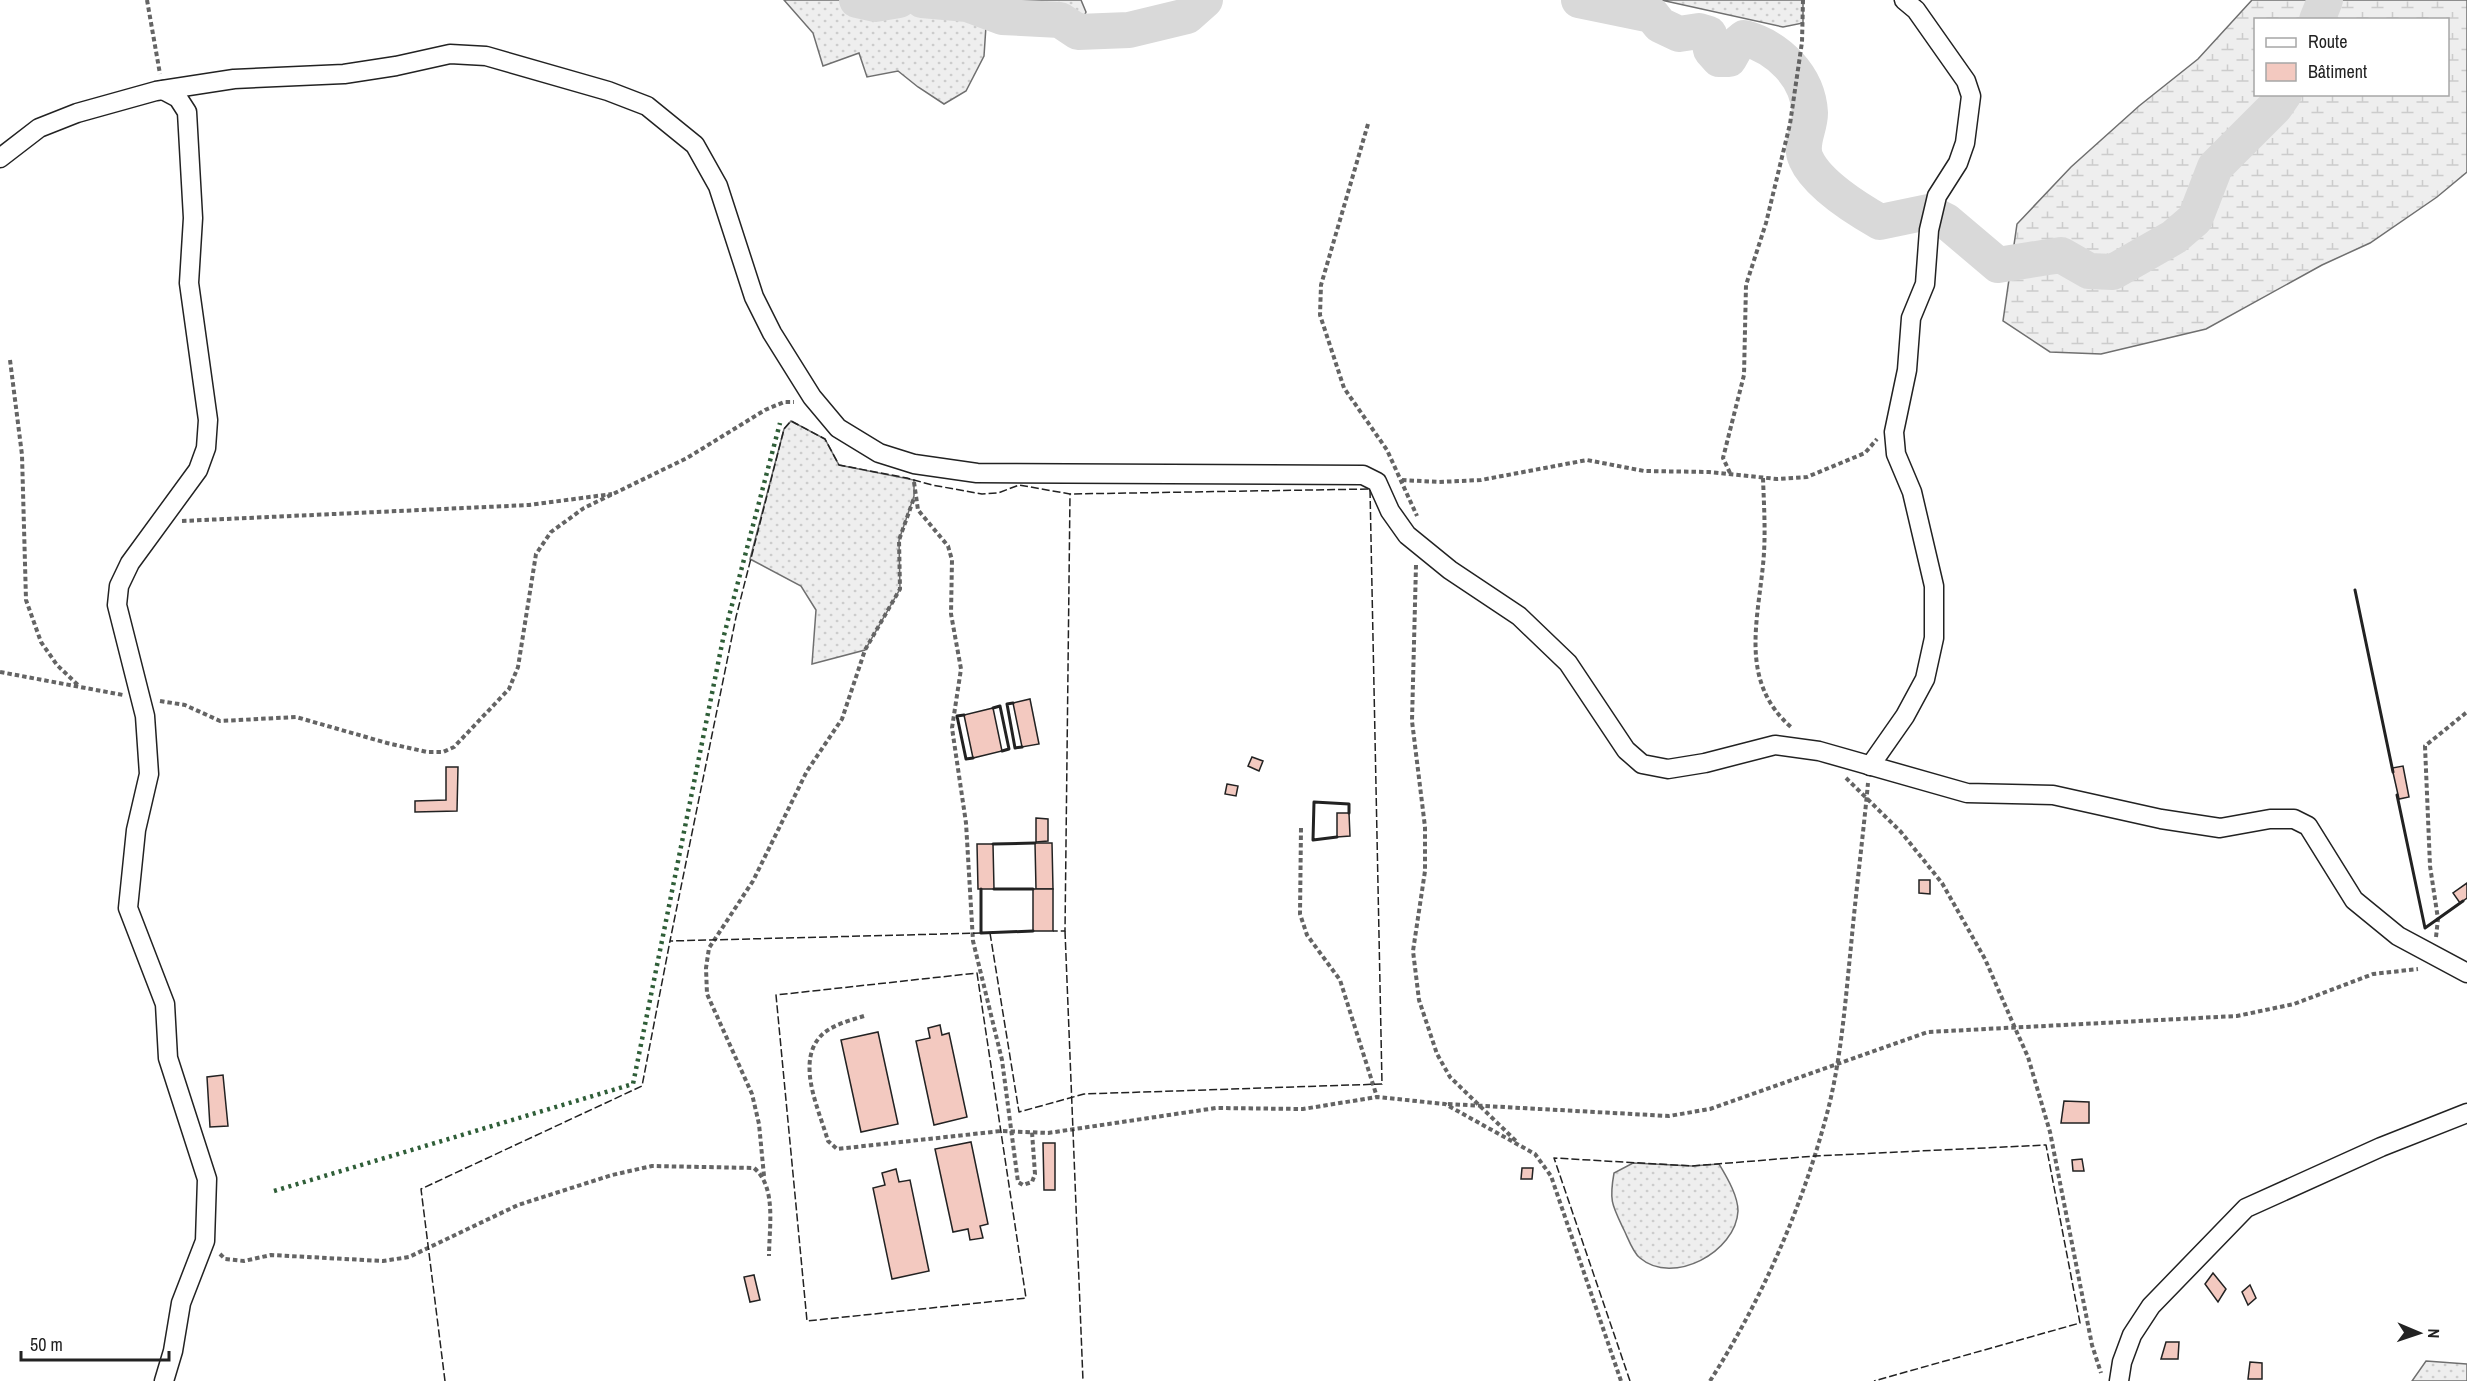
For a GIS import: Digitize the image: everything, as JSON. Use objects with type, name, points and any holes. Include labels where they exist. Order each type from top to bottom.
[{"type":"street","points":[[1870,766],[1905,716],[1924,679],[1934,638],[1934,586],[1912,492],[1896,454],[1894,432],[1907,370],[1911,318],[1925,284],[1929,230],[1937,196],[1958,163],[1965,143],[1971,96],[1966,81],[1916,10],[1904,0]]},
{"type":"street","points":[[0,158],[39,128],[77,113],[163,90],[234,79],[344,74],[450,54],[486,57],[608,90],[647,106],[695,145],[718,186],[754,297],[772,333],[812,397],[838,428],[879,453],[914,464],[977,473],[1363,475],[1377,482],[1389,511],[1407,535],[1450,570],[1519,616],[1568,663],[1626,750],[1642,764],[1668,769],[1705,763],[1775,745],[1819,751],[1967,793],[2053,795],[2161,819],[2220,828],[2270,819],[2294,819],[2308,826],[2354,900],[2429,962],[2467,973]]},
{"type":"street","points":[[163,90],[178,98],[187,112],[193,218],[189,283],[208,420],[206,448],[198,470],[130,563],[119,586],[117,605],[146,716],[149,774],[136,830],[128,908],[165,1004],[168,1058],[207,1179],[204,1241],[181,1303],[173,1351],[164,1381]]},
{"type":"street","points":[[2111,1378],[2122,1362],[2132,1335],[2151,1306],[2246,1208],[2381,1147],[2467,1113]]},
{"type":"path","points":[[147,0],[163,90]]},
{"type":"path","points":[[1731,474],[1723,458],[1744,375],[1746,285],[1766,223],[1790,124],[1802,42],[1803,0]]},
{"type":"path","points":[[1368,124],[1321,285],[1320,315],[1344,387],[1387,450],[1416,513],[1412,721],[1425,827],[1425,871],[1413,951],[1419,1000],[1437,1054],[1450,1077],[1523,1147]]},
{"type":"path","points":[[10,360],[22,455],[26,600],[41,642],[57,665],[80,687]]},
{"type":"path","points":[[0,672],[185,705],[220,720],[296,717],[387,743],[427,752],[443,752],[454,747],[509,689],[518,667],[536,554],[551,532],[584,508],[687,458],[765,410],[784,402],[799,402],[824,411]]},
{"type":"path","points":[[1363,475],[1439,482],[1481,480],[1587,460],[1644,471],[1731,474],[1777,479],[1807,477],[1864,453],[1897,416]]},
{"type":"path","points":[[914,464],[914,496],[918,510],[948,546],[952,560],[951,614],[961,669],[952,728],[966,823],[973,941],[1002,1060],[1018,1182],[1023,1185],[1032,1182],[1035,1174],[1032,1132]]},
{"type":"path","points":[[1762,478],[1763,564],[1754,651],[1763,692],[1780,717],[1795,731]]},
{"type":"path","points":[[160,522],[529,505],[618,493]]},
{"type":"path","points":[[769,1256],[768,1190],[764,1176],[759,1124],[752,1094],[707,994],[708,948],[753,881],[807,771],[842,719],[865,650],[900,589],[899,540],[914,496]]},
{"type":"path","points":[[864,1016],[825,1032],[813,1048],[809,1072],[828,1141],[837,1149],[1010,1131],[1048,1133],[1216,1108],[1303,1109],[1377,1097],[1481,1107],[1669,1116],[1710,1109],[1928,1032],[2237,1016],[2294,1004],[2373,974],[2429,962],[2438,919],[2430,866],[2424,746],[2467,712]]},
{"type":"path","points":[[1710,1381],[1727,1354],[1783,1245],[1804,1190],[1826,1118],[1843,1025],[1870,766]]},
{"type":"path","points":[[1843,775],[1901,832],[1942,883],[1985,959],[2028,1057],[2050,1132],[2092,1345],[2111,1378]]},
{"type":"path","points":[[1301,828],[1300,914],[1307,935],[1340,980],[1377,1097]]},
{"type":"path","points":[[1444,1104],[1535,1154],[1551,1176],[1621,1381]]},
{"type":"path","points":[[213,1246],[225,1259],[244,1261],[271,1256],[383,1261],[409,1257],[518,1205],[612,1175],[652,1167],[754,1168],[764,1176]]},
{"type":"green space","points":[[784,0],[1081,0],[1086,12],[1078,32],[1060,20],[1002,17],[987,11],[984,56],[966,91],[944,104],[898,71],[867,77],[859,53],[823,66],[813,33]]},
{"type":"green space","points":[[1661,0],[1803,0],[1803,23],[1783,27]]},
{"type":"green space","points":[[2252,0],[2467,0],[2467,172],[2437,197],[2370,243],[2322,265],[2206,329],[2101,354],[2050,352],[2003,321],[2017,224],[2071,167],[2139,106],[2198,59]]},
{"type":"green space","points":[[791,421],[825,439],[839,465],[914,480],[914,496],[899,540],[900,589],[865,650],[812,664],[816,610],[801,586],[750,559],[784,429]]},
{"type":"green space","points":[[1633,1163],[1692,1166],[1719,1164],[1731,1186],[1738,1211],[1735,1226],[1726,1240],[1701,1260],[1685,1266],[1669,1268],[1654,1266],[1637,1256],[1617,1214],[1612,1197],[1614,1173]]},
{"type":"green space","points":[[2426,1361],[2467,1364],[2467,1381],[2412,1381]]},
{"type":"building","points":[[1030,699],[1039,744],[1022,747],[1013,703]]},
{"type":"building","points":[[993,708],[1002,751],[973,758],[964,715]]},
{"type":"building","points":[[1252,757],[1263,761],[1259,771],[1248,766]]},
{"type":"building","points":[[2403,766],[2409,797],[2399,799],[2392,768]]},
{"type":"building","points":[[446,767],[458,767],[457,811],[415,812],[415,801],[446,800]]},
{"type":"building","points":[[1227,784],[1238,786],[1236,796],[1225,794]]},
{"type":"building","points":[[1337,813],[1349,813],[1350,836],[1337,837]]},
{"type":"building","points":[[1036,818],[1048,819],[1048,841],[1036,842]]},
{"type":"building","points":[[1035,843],[1052,843],[1053,889],[1036,889]]},
{"type":"building","points":[[977,844],[993,844],[994,889],[978,889]]},
{"type":"building","points":[[1919,880],[1930,880],[1930,894],[1919,893]]},
{"type":"building","points":[[2467,883],[2467,898],[2460,903],[2453,893]]},
{"type":"building","points":[[1033,889],[1053,889],[1053,931],[1033,931]]},
{"type":"building","points":[[940,1025],[942,1035],[949,1033],[967,1117],[934,1125],[916,1041],[930,1038],[928,1028]]},
{"type":"building","points":[[878,1032],[898,1124],[861,1132],[841,1040]]},
{"type":"building","points":[[223,1075],[228,1126],[210,1127],[207,1077]]},
{"type":"building","points":[[2064,1101],[2089,1102],[2089,1123],[2061,1123]]},
{"type":"building","points":[[971,1142],[988,1224],[980,1226],[983,1238],[970,1240],[968,1229],[953,1232],[935,1149]]},
{"type":"building","points":[[1043,1143],[1055,1143],[1055,1190],[1044,1190]]},
{"type":"building","points":[[2082,1159],[2084,1171],[2073,1171],[2072,1160]]},
{"type":"building","points":[[1522,1168],[1533,1168],[1532,1179],[1521,1179]]},
{"type":"building","points":[[896,1169],[899,1182],[910,1180],[929,1271],[892,1279],[873,1188],[885,1185],[882,1173]]},
{"type":"building","points":[[2213,1273],[2226,1289],[2218,1302],[2205,1284]]},
{"type":"building","points":[[754,1275],[760,1300],[750,1302],[744,1277]]},
{"type":"building","points":[[2250,1285],[2256,1298],[2248,1305],[2242,1292]]},
{"type":"building","points":[[2166,1342],[2179,1342],[2178,1359],[2161,1359]]},
{"type":"building","points":[[2250,1362],[2262,1363],[2262,1379],[2248,1379]]},
{"type":"waterway","points":[[857,0],[875,4],[899,0]]},
{"type":"waterway","points":[[922,0],[967,4],[1002,17],[1060,20],[1078,32],[1129,30],[1187,16],[1205,0]]},
{"type":"waterway","points":[[1579,0],[1652,15],[1660,25],[1679,34],[1699,31],[1709,34],[1711,50],[1719,59],[1729,59],[1738,43],[1744,38],[1768,48],[1789,65],[1804,87],[1810,113],[1804,153],[1819,178],[1849,203],[1880,222],[1928,212],[1946,221],[1998,265],[2061,255],[2089,271],[2113,272],[2174,237],[2195,219],[2215,167],[2275,107],[2283,96]]},
{"type":"waterway","points":[[2318,18],[2325,0]]},
{"type":"hedge","points":[[274,1191],[633,1084],[723,639],[780,423]]},
{"type":"fence","points":[[981,933],[670,941],[736,617],[784,429],[791,421],[825,439],[839,465],[982,494],[998,493],[1019,485],[1070,494],[1065,931],[1053,931]]},
{"type":"fence","points":[[990,933],[1019,1112],[1084,1094],[1382,1084],[1370,489],[1070,494]]},
{"type":"fence","points":[[1065,931],[1083,1381]]},
{"type":"fence","points":[[445,1381],[421,1189],[642,1086],[670,941]]},
{"type":"fence","points":[[977,973],[1026,1298],[807,1321],[776,995],[977,973]]},
{"type":"fence","points":[[1630,1381],[1554,1158],[1692,1166],[1815,1156],[2046,1145],[2080,1323],[1874,1381]]},
{"type":"wall","points":[[2355,590],[2393,772]]},
{"type":"wall","points":[[1013,703],[1007,704],[1015,748],[1022,747]]},
{"type":"wall","points":[[993,708],[1000,706],[1009,749],[1002,751]]},
{"type":"wall","points":[[964,715],[957,716],[966,759],[973,758]]},
{"type":"wall","points":[[2397,795],[2425,928],[2463,901]]},
{"type":"wall","points":[[1337,837],[1313,840],[1314,802],[1349,804],[1349,813]]},
{"type":"wall","points":[[993,844],[1035,843]]},
{"type":"wall","points":[[981,889],[981,933],[1033,931]]},
{"type":"wall","points":[[994,889],[1033,889]]}]
